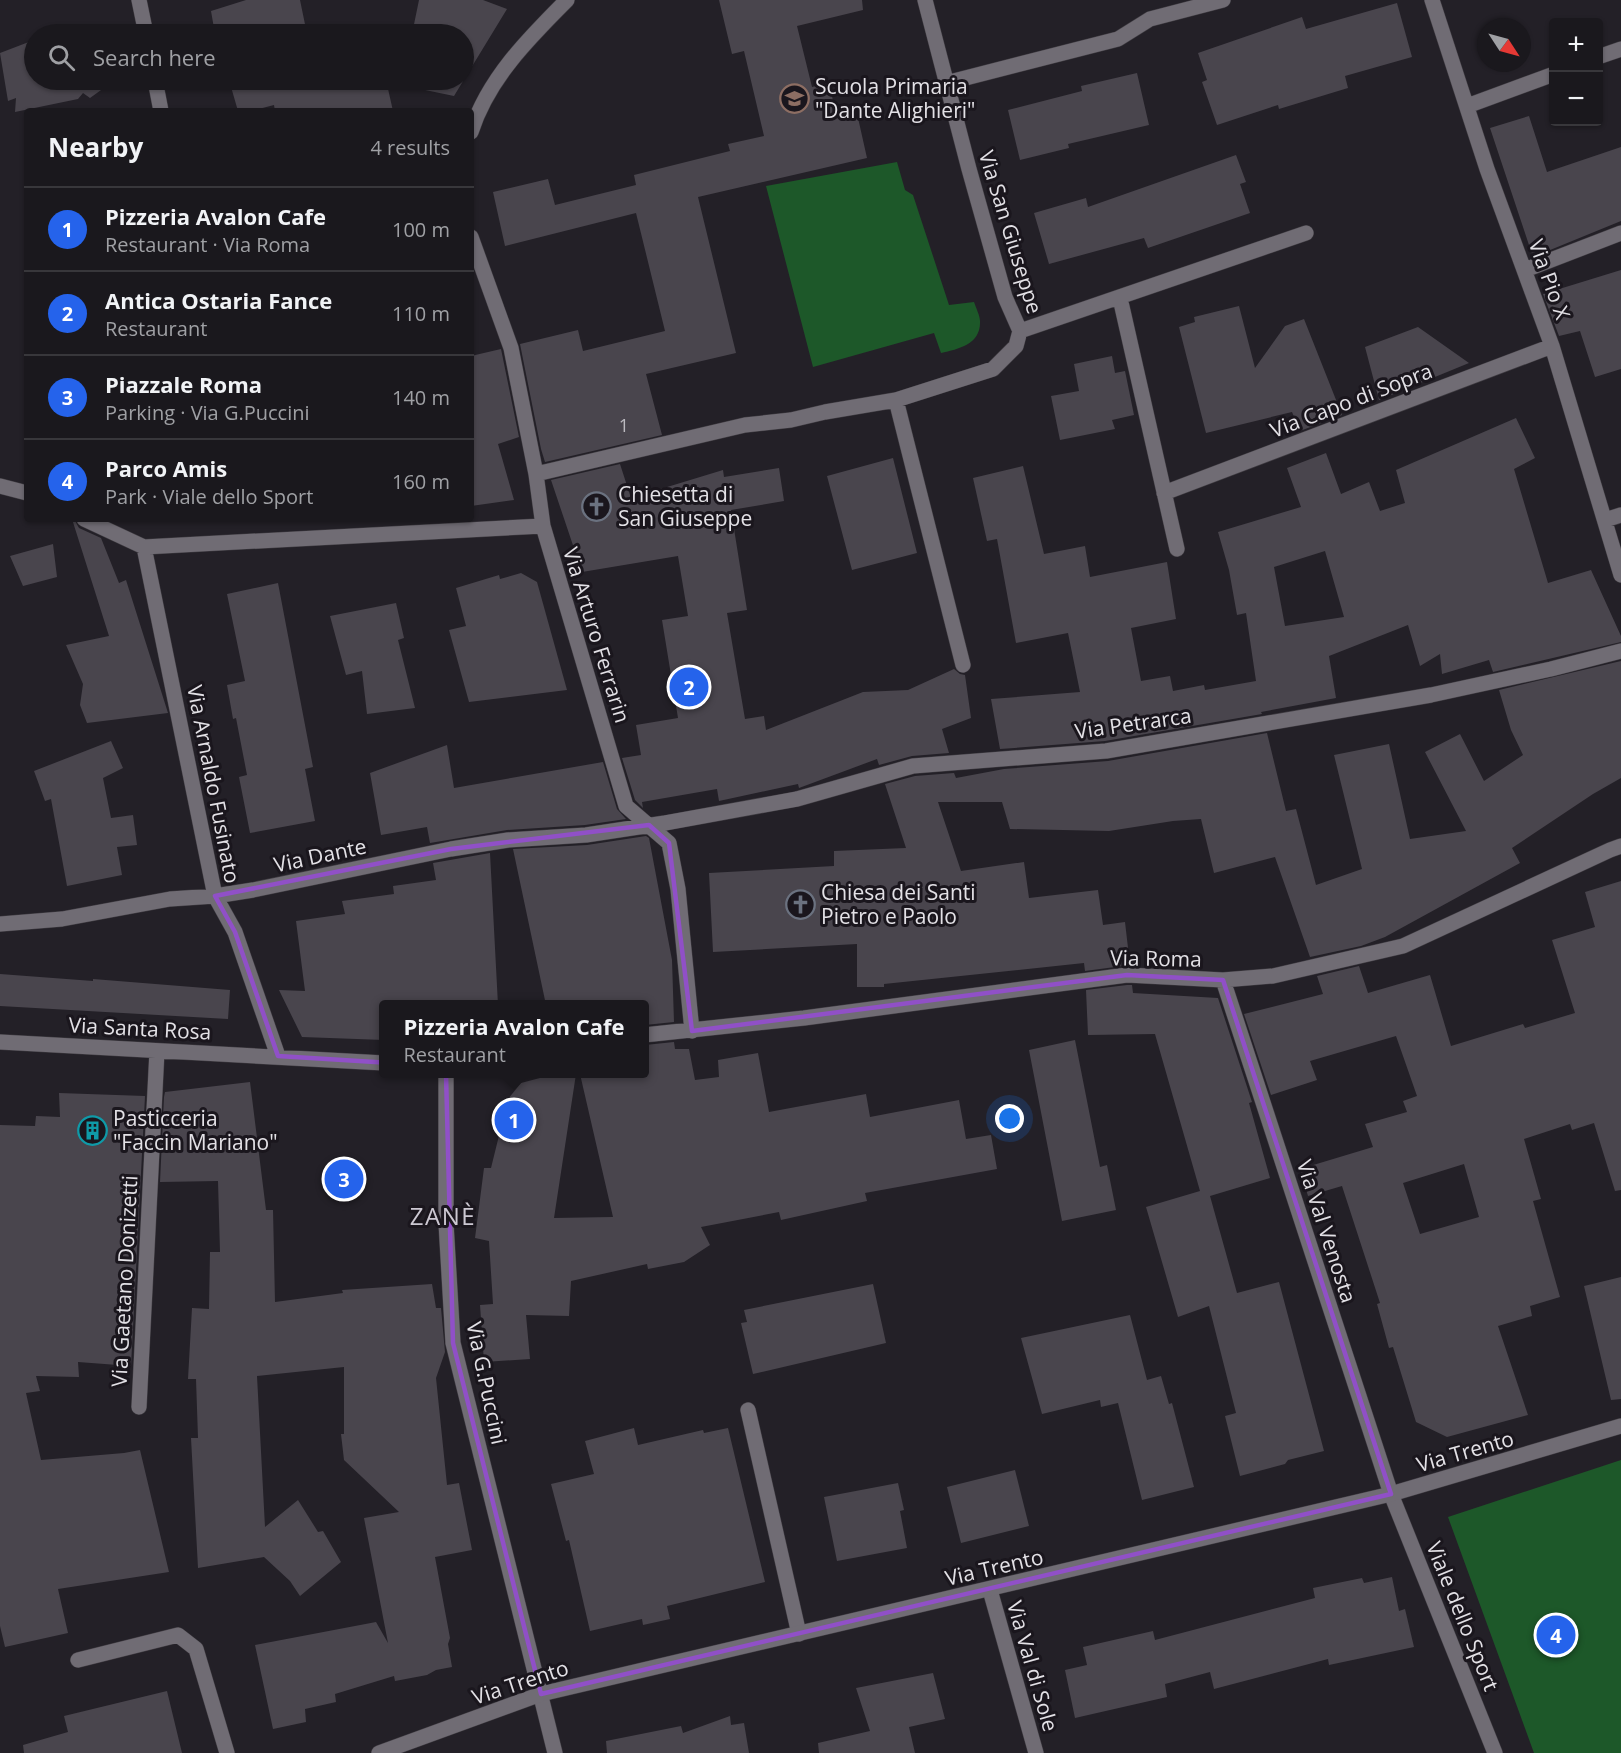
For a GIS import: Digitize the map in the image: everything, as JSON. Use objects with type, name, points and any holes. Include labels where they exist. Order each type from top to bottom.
[{"type":"street","points":[[139,0],[144,24]]},
{"type":"street","points":[[474,125],[484,100],[511,59],[567,0]]},
{"type":"street","name":"Via San Giuseppe","points":[[536,474],[746,425],[791,420],[896,400],[993,369],[1016,346],[1020,331],[1005,297],[925,0]]},
{"type":"street","points":[[946,82],[1118,39],[1149,19],[1223,0]]},
{"type":"street","name":"Via Pio X","points":[[1432,0],[1487,169],[1552,346],[1621,576]]},
{"type":"street","points":[[1603,56],[1621,49]]},
{"type":"street","points":[[1467,106],[1549,76]]},
{"type":"street","points":[[157,90],[160,108]]},
{"type":"street","points":[[1020,331],[1306,233]]},
{"type":"street","points":[[1525,270],[1621,233]]},
{"type":"street","name":"Via Arturo Ferrarin","points":[[474,245],[511,348],[536,474],[543,526],[626,806],[669,843],[678,889],[692,1031]]},
{"type":"street","points":[[1120,298],[1177,549]]},
{"type":"street","name":"Via Capo di Sopra","points":[[1164,493],[1552,346]]},
{"type":"street","points":[[896,400],[963,665]]},
{"type":"street","points":[[0,486],[24,492]]},
{"type":"street","points":[[1605,520],[1621,515]]},
{"type":"street","points":[[90,522],[144,547],[543,526]]},
{"type":"street","name":"Via Arnaldo Fusinato","points":[[144,547],[215,896],[235,932],[278,1056]]},
{"type":"street","name":"Via Petrarca","points":[[649,825],[797,800],[913,766],[1106,751],[1431,696],[1621,651]]},
{"type":"street","name":"Via Dante","points":[[0,924],[62,919],[171,899],[215,896],[266,888],[451,849],[508,840],[586,835],[649,825]]},
{"type":"street","name":"Via Roma","points":[[649,1035],[1127,975],[1223,980],[1273,976],[1403,946],[1617,845]]},
{"type":"street","name":"Via Val Venosta","points":[[1223,980],[1391,1494]]},
{"type":"street","name":"Via Santa Rosa","points":[[0,1042],[278,1056]]},
{"type":"street","name":"Via Gaetano Donizetti","points":[[139,1407],[157,1051]]},
{"type":"street","points":[[278,1056],[379,1063]]},
{"type":"street","name":"Via G.Puccini","points":[[446,1078],[446,1222],[453,1343],[555,1753]]},
{"type":"street","points":[[748,1410],[799,1634]]},
{"type":"street","name":"Via Trento","points":[[379,1753],[541,1694],[1391,1494],[1621,1426]]},
{"type":"street","name":"Viale dello Sport","points":[[1391,1494],[1495,1753]]},
{"type":"street","name":"Via Val di Sole","points":[[990,1590],[1036,1753]]},
{"type":"street","points":[[78,1659],[178,1635],[196,1648],[227,1753]]},
{"type":"highlighted area","points":[[649,825],[669,843],[692,1031],[1127,975],[1223,980],[1391,1494],[541,1694],[453,1343],[446,1074],[391,1063],[278,1056],[235,932],[215,896],[451,849]]},
{"type":"green space","points":[[897,162],[905,190],[913,195],[949,305],[974,302],[980,321],[977,335],[962,347],[941,353],[934,333],[813,367],[766,186]]},
{"type":"green space","points":[[1621,1460],[1621,1753],[1534,1753],[1448,1517]]},
{"type":"building","points":[[246,0],[300,0],[305,24],[213,24],[211,11]]},
{"type":"building","points":[[419,0],[483,0],[507,9],[474,63],[474,24],[414,24]]},
{"type":"building","points":[[719,0],[862,0],[863,10],[797,26],[812,87],[829,83],[836,114],[856,109],[867,158],[698,197],[736,353],[646,374],[662,435],[545,462],[520,344],[578,330],[583,351],[665,331],[636,213],[505,246],[493,192],[548,179],[555,205],[636,185],[634,175],[730,151],[728,144],[764,136],[744,51],[732,54]]},
{"type":"building","points":[[1397,3],[1412,57],[1345,76],[1348,88],[1279,109],[1278,105],[1217,125],[1202,82],[1207,80],[1198,53],[1302,17],[1306,29]]},
{"type":"building","points":[[24,44],[24,90],[101,90],[90,98],[83,93],[78,99],[24,108],[24,110],[15,112],[16,98],[8,101],[0,53]]},
{"type":"building","points":[[1137,73],[1149,125],[1068,144],[1069,148],[1020,160],[1008,110],[1082,91],[1081,86]]},
{"type":"building","points":[[232,90],[388,90],[392,108],[274,108],[274,105],[262,108],[237,108]]},
{"type":"building","points":[[425,90],[458,90],[454,96]]},
{"type":"building","points":[[1529,116],[1547,172],[1621,147],[1621,221],[1533,257],[1490,128]]},
{"type":"building","points":[[1236,155],[1246,182],[1240,184],[1250,213],[1148,248],[1144,238],[1049,264],[1034,213],[1086,198],[1088,207]]},
{"type":"building","points":[[1621,270],[1621,369],[1595,377],[1580,331],[1559,336],[1543,294]]},
{"type":"building","points":[[1239,306],[1255,368],[1285,326],[1304,319],[1342,415],[1300,431],[1292,412],[1206,433],[1179,327],[1195,322],[1194,317]]},
{"type":"building","points":[[1418,327],[1469,363],[1379,400],[1365,347]]},
{"type":"building","points":[[501,349],[519,437],[498,444],[514,500],[474,506],[474,355]]},
{"type":"building","points":[[1112,356],[1115,373],[1125,371],[1134,415],[1112,420],[1115,429],[1060,440],[1051,396],[1079,391],[1074,364]]},
{"type":"building","points":[[1516,418],[1535,458],[1514,469],[1548,583],[1591,570],[1621,636],[1621,642],[1493,672],[1489,660],[1442,674],[1440,654],[1420,666],[1408,625],[1329,656],[1336,698],[1261,712],[1262,714],[1105,741],[1000,749],[991,699],[1080,692],[1068,633],[1016,643],[997,539],[987,541],[973,478],[1023,466],[1044,554],[1085,546],[1090,577],[1167,562],[1176,619],[1131,628],[1141,681],[1170,676],[1173,691],[1204,685],[1205,690],[1256,681],[1246,613],[1237,615],[1229,570],[1218,532],[1301,507],[1287,468],[1326,453],[1341,494],[1369,482],[1380,511],[1405,503],[1396,470]],"holes":[[[1325,551],[1344,617],[1285,626],[1274,567]]]},
{"type":"building","points":[[893,458],[917,553],[852,570],[827,476]]},
{"type":"building","points":[[620,464],[631,498],[723,470],[724,477],[779,468],[784,501],[731,510],[747,610],[727,613],[745,719],[764,716],[766,730],[863,692],[908,690],[954,669],[965,675],[971,718],[942,729],[949,753],[912,756],[879,765],[877,759],[799,788],[798,784],[719,801],[717,789],[642,802],[643,808],[635,800],[622,758],[641,755],[636,725],[678,718],[662,620],[688,616],[678,556],[582,572],[551,480]]},
{"type":"building","points":[[73,522],[76,522],[79,528],[101,538],[119,583],[126,580],[168,713],[87,723],[80,705],[83,684],[66,645],[109,636]]},
{"type":"building","points":[[53,544],[57,577],[23,586],[10,556]]},
{"type":"building","points":[[521,573],[537,582],[567,690],[469,702],[449,630],[466,626],[456,588],[499,575],[500,579]]},
{"type":"building","points":[[278,583],[313,767],[305,769],[315,821],[250,833],[239,777],[247,775],[227,685],[245,681],[227,594]]},
{"type":"building","points":[[396,603],[404,638],[398,640],[415,708],[367,714],[362,671],[346,675],[330,616]]},
{"type":"building","points":[[1621,661],[1621,778],[1512,848],[1520,863],[1385,937],[1361,946],[1310,957],[1275,857],[1214,873],[1201,819],[1109,831],[1010,829],[1002,802],[938,802],[961,871],[1024,862],[1029,898],[1098,890],[1103,925],[1125,922],[1130,965],[1085,971],[1084,963],[884,984],[884,987],[857,987],[857,944],[713,952],[709,873],[834,866],[834,851],[906,848],[885,784],[915,776],[954,773],[956,778],[1004,769],[1108,761],[1267,733],[1286,811],[1296,809],[1316,885],[1362,869],[1334,755],[1389,744],[1410,839],[1466,831],[1425,752],[1460,734],[1484,781],[1523,755],[1511,730],[1499,690]]},
{"type":"building","points":[[111,741],[123,768],[103,778],[111,818],[133,815],[137,845],[117,847],[122,875],[67,886],[51,799],[45,801],[34,771]]},
{"type":"building","points":[[447,745],[454,788],[603,762],[617,809],[626,819],[585,825],[507,830],[430,843],[427,827],[381,835],[370,773]]},
{"type":"building","points":[[646,836],[649,838],[672,960],[674,1022],[649,1025],[649,1000],[545,1000],[513,849],[587,845]]},
{"type":"building","points":[[490,853],[498,1000],[379,1000],[379,1040],[302,1037],[279,990],[305,991],[296,921],[345,914],[342,901],[394,894],[393,886],[436,880],[433,863]]},
{"type":"building","points":[[1621,881],[1621,1190],[1615,1191],[1594,1123],[1572,1130],[1570,1124],[1524,1139],[1541,1199],[1533,1201],[1560,1297],[1530,1306],[1532,1316],[1498,1326],[1528,1415],[1447,1437],[1416,1422],[1393,1347],[1389,1348],[1377,1304],[1380,1303],[1342,1186],[1308,1196],[1300,1169],[1373,1147],[1365,1124],[1407,1112],[1403,1101],[1417,1096],[1396,1036],[1310,1061],[1317,1080],[1271,1095],[1244,1014],[1323,994],[1317,976],[1359,966],[1368,993],[1430,975],[1451,1046],[1523,1024],[1525,1028],[1575,1013],[1552,940],[1595,927],[1585,892]],"holes":[[[1464,1164],[1479,1217],[1420,1234],[1403,1183]]]},
{"type":"building","points":[[0,974],[230,990],[228,1019],[0,1006]]},
{"type":"building","points":[[1132,985],[1133,993],[1218,998],[1252,1102],[1249,1103],[1270,1178],[1210,1196],[1237,1293],[1279,1282],[1324,1451],[1240,1476],[1225,1416],[1236,1413],[1209,1306],[1178,1317],[1146,1207],[1200,1191],[1155,1034],[1088,1035],[1086,990]]},
{"type":"building","points":[[1075,1040],[1100,1167],[1107,1165],[1116,1210],[1062,1221],[1029,1050]]},
{"type":"building","points":[[674,1042],[675,1049],[689,1049],[695,1080],[719,1077],[718,1060],[758,1053],[769,1112],[866,1094],[870,1117],[959,1100],[966,1139],[991,1135],[997,1169],[865,1193],[867,1201],[781,1220],[779,1212],[701,1227],[710,1245],[684,1262],[648,1269],[647,1264],[571,1281],[569,1316],[526,1315],[530,1359],[484,1362],[480,1305],[493,1304],[489,1241],[475,1238],[484,1168],[491,1168],[508,1099],[521,1083],[540,1078],[575,1078],[554,1218],[613,1217],[581,1078],[649,1078],[649,1045]]},
{"type":"building","points":[[250,1082],[266,1210],[273,1210],[275,1302],[343,1293],[342,1290],[432,1284],[436,1308],[441,1308],[445,1352],[436,1378],[447,1485],[459,1483],[472,1550],[435,1557],[450,1638],[448,1644],[452,1667],[436,1670],[427,1675],[395,1681],[394,1676],[335,1694],[336,1702],[305,1709],[306,1722],[273,1729],[255,1645],[376,1622],[388,1643],[364,1518],[399,1512],[344,1460],[341,1434],[344,1434],[344,1367],[257,1376],[265,1527],[298,1500],[318,1532],[323,1531],[341,1562],[300,1596],[290,1581],[264,1557],[198,1568],[191,1438],[198,1438],[196,1379],[188,1379],[192,1308],[209,1309],[210,1252],[220,1252],[218,1181],[160,1182],[164,1097],[165,1092]]},
{"type":"building","points":[[59,1093],[145,1096],[131,1366],[78,1362],[79,1377],[36,1376],[40,1391],[26,1393],[41,1460],[140,1450],[169,1572],[58,1589],[68,1633],[5,1647],[0,1626],[0,1125],[35,1126],[36,1116],[60,1117]]},
{"type":"building","points":[[1621,1277],[1621,1399],[1611,1400],[1584,1286]]},
{"type":"building","points":[[873,1284],[886,1343],[753,1374],[741,1323],[747,1322],[744,1310]]},
{"type":"building","points":[[1130,1315],[1147,1380],[1161,1376],[1169,1404],[1172,1403],[1194,1487],[1142,1500],[1118,1403],[1101,1407],[1100,1400],[1042,1414],[1021,1338]]},
{"type":"building","points":[[634,1428],[638,1445],[703,1430],[704,1433],[728,1428],[765,1582],[667,1606],[670,1619],[643,1625],[642,1619],[590,1631],[569,1540],[566,1541],[551,1484],[594,1474],[585,1441]]},
{"type":"building","points":[[1015,1470],[1029,1526],[961,1543],[947,1487]]},
{"type":"building","points":[[898,1483],[904,1510],[900,1511],[907,1548],[837,1561],[824,1497]]},
{"type":"building","points":[[1392,1577],[1399,1611],[1405,1609],[1414,1647],[1329,1665],[1328,1659],[1214,1689],[1210,1672],[1165,1684],[1167,1697],[1075,1718],[1065,1670],[1087,1665],[1083,1647],[1153,1631],[1155,1640],[1315,1598],[1313,1588],[1362,1578],[1364,1583]]},
{"type":"building","points":[[933,1673],[945,1719],[909,1727],[915,1753],[819,1753],[818,1743],[870,1731],[856,1688]]},
{"type":"building","points":[[167,1691],[182,1753],[24,1753],[23,1745],[68,1732],[64,1716]]},
{"type":"building","points":[[730,1716],[731,1725],[744,1723],[749,1753],[607,1753],[606,1741],[681,1726],[683,1733]]},
{"type":"place","name":"Scuola Primaria \"Dante Alighieri\"","points":[[794,98]]},
{"type":"place","name":"Chiesetta di San Giuseppe","points":[[597,506]]},
{"type":"place","name":"Antica Ostaria Fance","points":[[689,687]]},
{"type":"place","name":"Chiesa dei Santi Pietro e Paolo","points":[[800,904]]},
{"type":"place","name":"Pizzeria Avalon Cafe","points":[[514,1120]]},
{"type":"place","name":"Pasticceria \"Faccin Mariano\"","points":[[92,1130]]},
{"type":"place","name":"Piazzale Roma","points":[[344,1179]]},
{"type":"place","name":"Parco Amis","points":[[1556,1635]]},
{"type":"district","name":"ZANÈ","points":[[443,1215]]}]
